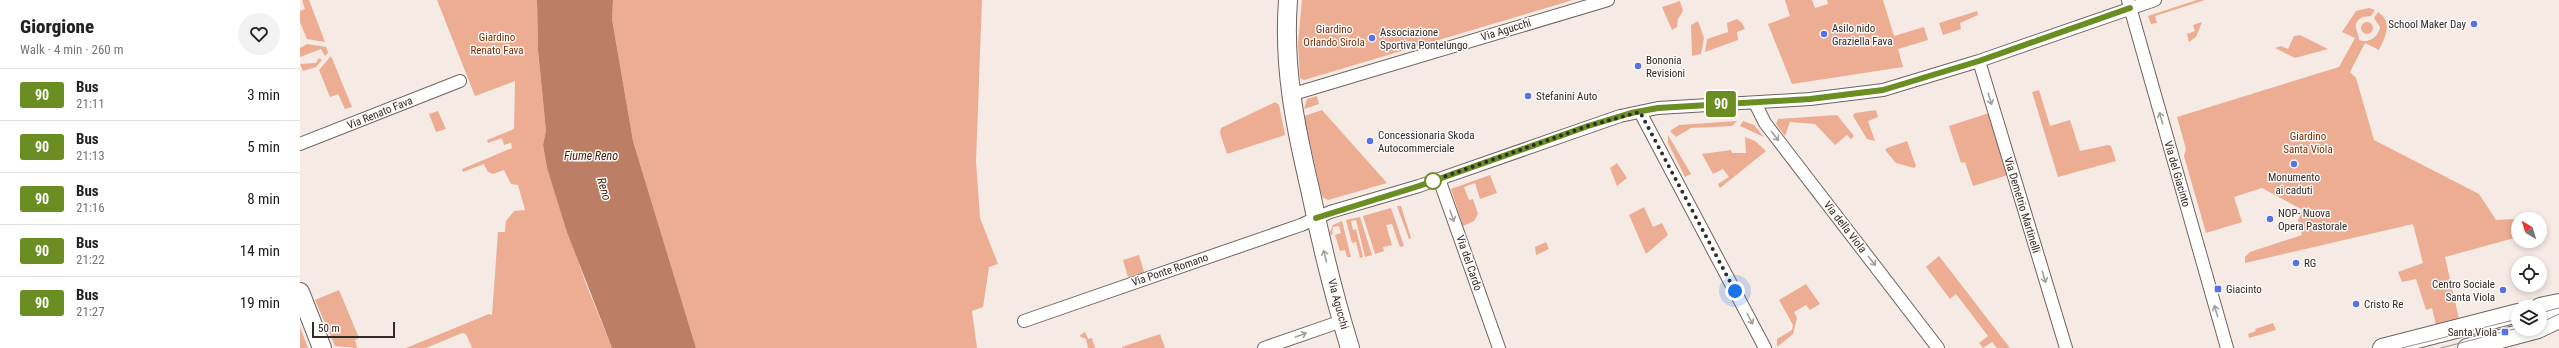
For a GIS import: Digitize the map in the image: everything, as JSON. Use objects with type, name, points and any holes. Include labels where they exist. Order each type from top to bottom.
[{"type":"street","name":"Via Agucchi","points":[[1288,0],[1286,55],[1290,95],[1316,218],[1350,348]]},
{"type":"street","name":"Via Agucchi","points":[[1290,95],[1608,0]]},
{"type":"street","name":"Via Ponte Romano","points":[[1024,321],[1316,218],[1440,179],[1588,126],[1640,112],[1685,106],[1755,103],[1841,96],[1883,90],[1979,61],[2129,4],[2155,0]]},
{"type":"street","name":"Via del Giacinto","points":[[2129,4],[2227,348]]},
{"type":"street","name":"Via Demetrio Martinelli","points":[[1979,61],[2066,348]]},
{"type":"street","name":"Via Renato Fava","points":[[300,144],[460,81]]},
{"type":"street","name":"Via della Viola","points":[[1755,103],[1765,124],[1938,348]]},
{"type":"street","points":[[1640,112],[1766,348]]},
{"type":"street","name":"Via del Cardo","points":[[1440,179],[1499,348]]},
{"type":"street","points":[[300,292],[322,348]]},
{"type":"street","points":[[2547,306],[2559,303]]},
{"type":"street","points":[[2387,347],[2511,315]]},
{"type":"street","points":[[2547,325],[2559,320]]},
{"type":"street","points":[[1264,348],[1342,321]]},
{"type":"street","points":[[2436,334],[2449,336],[2458,348]]},
{"type":"street","points":[[2467,348],[2512,336]]},
{"type":"green space","points":[[302,0],[309,0],[325,42],[307,39],[300,22],[300,11],[305,9]]},
{"type":"green space","name":"Giardino Renato Fava","points":[[437,0],[537,0],[538,50],[546,131],[543,145],[547,168],[586,284],[612,348],[472,348],[466,334],[462,333],[426,348],[406,348],[489,314],[492,315],[498,232],[505,232],[506,221],[514,211],[525,210],[518,185],[511,184],[504,170],[493,174],[488,172],[484,164],[463,172],[462,169],[512,148],[511,143],[504,145],[502,138],[488,143],[487,140],[514,129],[515,81],[475,96]]},
{"type":"green space","points":[[613,0],[982,0],[976,161],[980,218],[998,264],[989,267],[983,307],[972,311],[977,348],[696,348],[633,141],[612,19]]},
{"type":"green space","name":"Giardino Orlando Sirola","points":[[1302,0],[1573,0],[1304,80],[1300,78],[1298,43]]},
{"type":"green space","name":"Asilo nido Graziella Fava","points":[[1785,0],[1812,0],[1815,8],[1828,4],[1827,0],[1883,0],[1894,36],[1924,27],[1928,40],[1898,49],[1903,67],[1792,84],[1768,24],[1790,16]]},
{"type":"green space","points":[[2197,0],[2205,0],[2155,16],[2157,23],[2151,24],[2148,16]]},
{"type":"green space","points":[[1680,1],[1683,11],[1678,19],[1677,27],[1672,30],[1662,7]]},
{"type":"green space","name":"Giardino Santa Viola","points":[[2369,8],[2375,10],[2371,16],[2362,17],[2356,23],[2359,40],[2366,41],[2372,39],[2378,34],[2380,27],[2374,18],[2378,12],[2383,16],[2387,25],[2386,34],[2379,50],[2365,43],[2350,72],[2356,78],[2374,140],[2479,194],[2496,220],[2511,219],[2511,239],[2445,257],[2459,319],[2436,325],[2432,308],[2426,310],[2416,279],[2402,282],[2398,272],[2423,263],[2413,224],[2245,263],[2245,257],[2250,252],[2302,235],[2298,220],[2303,210],[2262,188],[2234,197],[2242,222],[2206,233],[2184,156],[2186,149],[2177,117],[2339,67],[2355,38],[2342,32],[2356,11]]},
{"type":"green space","points":[[1977,11],[1978,15],[1960,23],[1961,29],[1943,35],[1939,23]]},
{"type":"green space","points":[[1737,19],[1742,23],[1745,29],[1737,32],[1738,40],[1705,52],[1707,39],[1728,32],[1727,23]]},
{"type":"green space","points":[[1698,21],[1704,38],[1701,54],[1692,56],[1691,25]]},
{"type":"green space","points":[[2202,22],[2196,37],[2189,42],[2187,34],[2195,31],[2193,25]]},
{"type":"green space","points":[[2365,22],[2369,22],[2373,28],[2369,34],[2365,34],[2361,30],[2361,26]]},
{"type":"green space","points":[[2300,35],[2328,49],[2295,58],[2275,48],[2281,46],[2288,49],[2294,36]]},
{"type":"green space","points":[[307,44],[326,47],[328,53],[325,56],[321,49],[300,57],[300,48]]},
{"type":"green space","points":[[331,56],[352,107],[345,109],[338,94],[330,97],[319,70]]},
{"type":"green space","points":[[319,58],[322,60],[316,67],[303,71],[300,64],[316,63]]},
{"type":"green space","points":[[2039,90],[2050,126],[2070,120],[2080,151],[2108,145],[2111,146],[2116,161],[2058,177],[2032,92]]},
{"type":"green space","points":[[1317,96],[1319,104],[1304,109],[1307,99]]},
{"type":"green space","points":[[1275,102],[1279,105],[1285,135],[1227,154],[1220,133],[1221,128]]},
{"type":"green space","points":[[1322,110],[1387,183],[1328,200],[1322,197],[1304,116]]},
{"type":"green space","points":[[1876,110],[1878,117],[1868,121],[1875,141],[1867,139],[1853,116],[1855,113]]},
{"type":"green space","points":[[438,111],[446,129],[436,132],[429,114]]},
{"type":"green space","points":[[1989,113],[2008,175],[1973,186],[1965,162],[1961,163],[1949,126]]},
{"type":"green space","points":[[1837,115],[1854,136],[1851,139],[1847,135],[1835,145],[1815,124],[1790,122],[1785,136],[1776,124],[1778,119]]},
{"type":"green space","points":[[1737,121],[1732,126],[1691,128],[1676,137],[1670,131],[1679,125]]},
{"type":"green space","points":[[1743,121],[1754,125],[1764,137],[1740,126]]},
{"type":"green space","points":[[1668,135],[1691,174],[1685,177],[1668,143]]},
{"type":"green space","points":[[1745,137],[1755,141],[1766,151],[1720,188],[1718,184],[1729,177],[1723,169],[1713,174],[1702,154],[1731,150],[1732,153],[1746,153]]},
{"type":"green space","points":[[1907,141],[1916,166],[1914,168],[1896,163],[1885,150]]},
{"type":"green space","points":[[1617,163],[1627,178],[1617,186],[1610,168]]},
{"type":"green space","points":[[1490,175],[1497,193],[1480,199],[1475,183],[1464,187],[1469,200],[1473,199],[1478,214],[1474,221],[1463,226],[1451,189]]},
{"type":"green space","points":[[1397,206],[1401,206],[1411,238],[1409,239]]},
{"type":"green space","points":[[1644,207],[1653,227],[1662,223],[1668,235],[1646,254],[1629,215]]},
{"type":"green space","points":[[1391,208],[1404,246],[1400,247],[1392,224],[1386,225],[1392,245],[1383,247],[1384,251],[1375,254],[1363,216]]},
{"type":"green space","points":[[1360,217],[1372,255],[1365,257],[1356,220],[1351,221],[1353,230],[1356,229],[1363,257],[1360,258],[1356,242],[1352,243],[1346,220]]},
{"type":"green space","points":[[1342,221],[1351,257],[1347,257],[1345,250],[1340,251],[1335,235],[1341,233],[1339,226],[1333,227],[1332,235],[1329,234],[1333,225]]},
{"type":"green space","points":[[1546,242],[1549,249],[1536,255],[1535,247]]},
{"type":"green space","points":[[1139,255],[1144,272],[1128,277],[1123,260]]},
{"type":"green space","points":[[1939,256],[2010,348],[1997,348],[1992,342],[1983,348],[1979,343],[1988,336],[1956,294],[1950,299],[1926,267]]},
{"type":"green space","points":[[1806,284],[1820,304],[1810,310],[1806,305],[1794,312],[1797,318],[1793,334],[1777,347],[1777,339],[1792,330],[1793,325],[1779,300]]},
{"type":"green space","points":[[339,290],[359,338],[355,340],[357,348],[335,346],[315,300]]},
{"type":"green space","points":[[2273,323],[2276,330],[2249,338],[2248,334],[2256,331],[2255,329]]},
{"type":"green space","points":[[300,327],[308,348],[300,348]]},
{"type":"green space","points":[[1085,332],[1088,339],[1092,338],[1095,348],[1088,348],[1086,339],[1079,336]]},
{"type":"green space","points":[[1160,334],[1165,348],[1122,348],[1122,347]]},
{"type":"water","name":"Fiume Reno","points":[[537,0],[613,0],[612,19],[633,141],[696,348],[612,348],[567,232],[547,168],[543,145],[546,131],[538,50]]},
{"type":"tram line","points":[[2547,311],[2559,308]]},
{"type":"tram line","points":[[2547,320],[2559,314]]},
{"type":"tram line","points":[[2402,348],[2511,321]]},
{"type":"tram line","points":[[2441,348],[2511,330]]},
{"type":"bus line","name":"90","points":[[1316,218],[1330,212],[1402,192],[1588,126],[1631,113],[1658,108],[1810,99],[1883,90],[1979,61],[2083,26],[2130,8]]},
{"type":"place","name":"School Maker Day","points":[[2474,24]]},
{"type":"place","name":"Asilo nido Graziella Fava","points":[[1824,34]]},
{"type":"place","name":"Associazione Sportiva Pontelungo","points":[[1372,38]]},
{"type":"place","name":"Bononia Revisioni","points":[[1638,66]]},
{"type":"place","name":"Stefanini Auto","points":[[1528,96]]},
{"type":"place","name":"Concessionaria Skoda Autocommerciale","points":[[1370,141]]},
{"type":"place","name":"Monumento ai caduti","points":[[2294,164]]},
{"type":"place","name":"NOP- Nuova Opera Pastorale","points":[[2270,219]]},
{"type":"place","name":"RG","points":[[2296,263]]},
{"type":"place","name":"Giacinto","points":[[2218,289]]},
{"type":"place","name":"Centro Sociale Santa Viola","points":[[2503,290]]},
{"type":"place","name":"Cristo Re","points":[[2356,304]]},
{"type":"place","name":"Santa Viola","points":[[2505,332]]},
{"type":"route","points":[[1433,181],[1429,182],[1588,126],[1631,113],[1640,112],[1735,291]]},
{"type":"water label","name":"Reno","points":[[604,189]]}]
